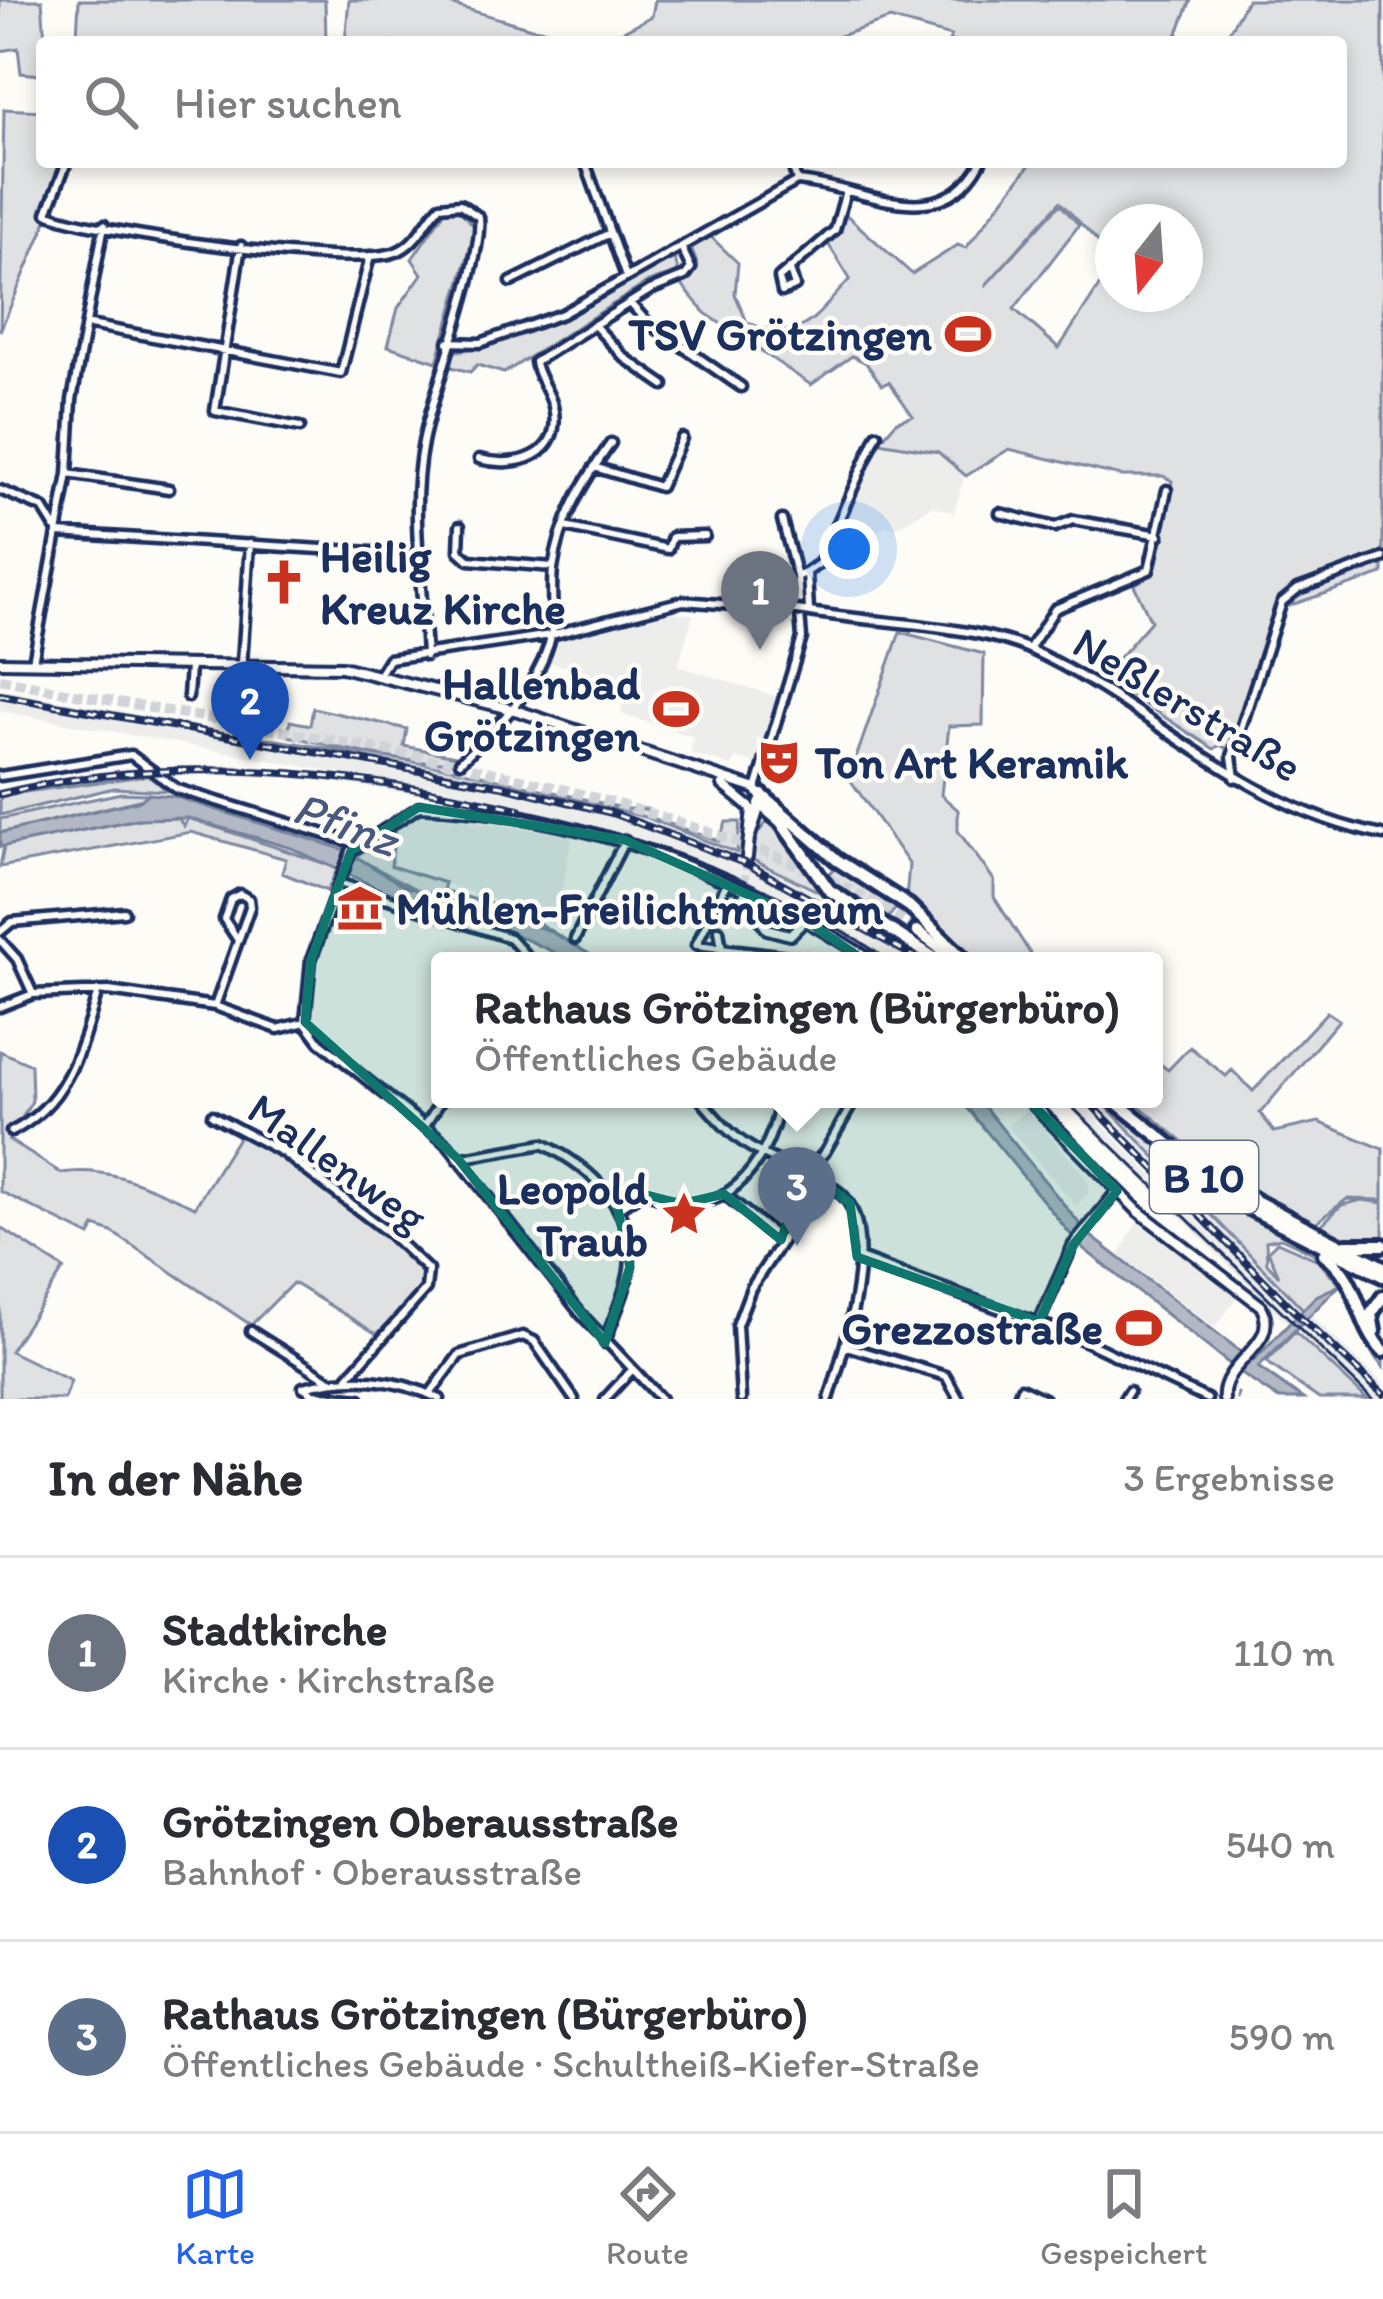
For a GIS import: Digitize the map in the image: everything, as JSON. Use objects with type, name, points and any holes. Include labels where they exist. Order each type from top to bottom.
[{"type":"highway","points":[[754,798],[782,822],[812,873],[842,900],[925,952]]},
{"type":"highway","points":[[754,798],[909,906],[957,952]]},
{"type":"highway","points":[[802,858],[807,843],[821,846]]},
{"type":"highway","points":[[812,873],[828,872],[833,857]]},
{"type":"highway","name":"B 10","points":[[1126,1108],[1215,1185],[1307,1241],[1383,1276]]},
{"type":"highway","name":"B 10","points":[[1128,1108],[1218,1177],[1383,1267]]},
{"type":"highway","points":[[1320,1236],[1356,1247],[1383,1245]]},
{"type":"highway","points":[[1307,1241],[1350,1279],[1372,1338],[1383,1347]]},
{"type":"highway","points":[[1383,1297],[1372,1313],[1383,1347]]},
{"type":"street","points":[[64,168],[47,213],[241,246],[370,256],[408,246],[440,206],[469,208],[479,217],[481,230],[448,342],[417,476],[426,656]]},
{"type":"street","points":[[587,168],[625,274]]},
{"type":"street","points":[[793,168],[797,181]]},
{"type":"street","points":[[448,342],[480,343],[562,314],[625,274],[682,249],[797,181],[908,206],[928,205],[958,192],[976,168]]},
{"type":"street","points":[[790,270],[835,230],[846,190]]},
{"type":"street","points":[[33,662],[68,474],[72,400],[90,325],[104,226]]},
{"type":"street","points":[[511,282],[610,233]]},
{"type":"street","points":[[241,246],[215,411],[300,427]]},
{"type":"street","points":[[479,459],[518,465],[537,456],[551,437],[554,418],[535,362],[630,303],[686,276],[691,268],[682,249]]},
{"type":"street","points":[[90,325],[340,373],[370,256]]},
{"type":"street","points":[[630,303],[646,322],[740,387]]},
{"type":"street","points":[[596,326],[625,358],[664,385]]},
{"type":"street","points":[[797,577],[820,562],[878,434]]},
{"type":"street","points":[[594,467],[660,487],[682,439]]},
{"type":"street","points":[[460,762],[515,710],[551,635],[553,567],[565,527],[578,488],[611,443]]},
{"type":"street","points":[[68,474],[169,489]]},
{"type":"street","points":[[379,675],[389,659],[551,635],[683,601],[803,611],[1029,649],[1055,610],[1149,570],[1167,490]]},
{"type":"street","points":[[1,493],[43,508],[57,533]]},
{"type":"street","points":[[1000,513],[1054,527],[1073,520],[1159,535]]},
{"type":"street","points":[[747,857],[754,798],[802,638],[797,577],[782,520]]},
{"type":"street","points":[[460,526],[459,551],[469,560],[553,567]]},
{"type":"street","points":[[565,527],[668,549],[672,537],[705,536]]},
{"type":"street","points":[[57,533],[421,555]]},
{"type":"street","points":[[242,662],[250,544]]},
{"type":"street","points":[[1235,778],[1232,753],[1279,606],[1298,589],[1383,558]]},
{"type":"street","points":[[803,611],[807,572]]},
{"type":"street","name":"Neßlerstraße","points":[[1029,649],[1235,778],[1315,815],[1383,835]]},
{"type":"street","points":[[0,662],[322,664],[515,710],[711,778],[754,798]]},
{"type":"street","points":[[188,697],[191,662]]},
{"type":"street","points":[[0,776],[120,754],[137,758],[177,789],[355,847]]},
{"type":"street","points":[[750,836],[755,826],[754,798]]},
{"type":"street","points":[[662,1399],[605,1343],[425,1124],[333,1055],[305,1022],[310,960],[339,880],[355,847],[419,807],[625,840],[697,865],[805,920],[855,952]]},
{"type":"street","points":[[755,826],[768,819],[782,822]]},
{"type":"street","points":[[574,939],[625,840]]},
{"type":"street","points":[[339,880],[510,938],[523,952]]},
{"type":"street","points":[[717,952],[696,945],[725,887]]},
{"type":"street","points":[[215,1006],[238,940],[250,903],[240,894],[232,896],[224,919],[238,940]]},
{"type":"street","points":[[744,896],[759,923],[776,933],[795,933],[805,920]]},
{"type":"street","points":[[33,994],[0,936],[12,922],[124,912]]},
{"type":"street","points":[[707,930],[719,931],[723,952]]},
{"type":"street","points":[[0,1006],[33,994],[98,991],[215,1006],[278,1028],[305,1022]]},
{"type":"street","points":[[11,1132],[38,1119],[54,1100],[82,1045],[98,991]]},
{"type":"street","points":[[425,1124],[436,1108]]},
{"type":"street","points":[[707,1108],[724,1128],[850,1202],[857,1257],[846,1346],[829,1399]]},
{"type":"street","points":[[620,1207],[642,1192],[681,1204],[724,1194],[766,1155],[778,1108]]},
{"type":"street","points":[[741,1399],[737,1325],[752,1288],[792,1226],[806,1175],[849,1108]]},
{"type":"street","points":[[1037,1108],[1117,1190],[1261,1306],[1267,1328],[1224,1384],[1224,1399]]},
{"type":"street","name":"Mallenweg","points":[[212,1115],[282,1152],[390,1234],[428,1270],[427,1289],[347,1377]]},
{"type":"street","points":[[458,1159],[543,1144],[581,1167],[620,1207],[630,1267],[605,1343]]},
{"type":"street","points":[[1039,1322],[1075,1242],[1117,1190]]},
{"type":"street","points":[[724,1194],[782,1240]]},
{"type":"street","points":[[857,1257],[1039,1322],[1207,1399]]},
{"type":"street","points":[[251,1330],[331,1380]]},
{"type":"street","points":[[430,1394],[459,1355],[523,1336],[534,1341],[574,1399]]},
{"type":"street","points":[[846,1346],[946,1376],[958,1399]]},
{"type":"street","points":[[303,1387],[304,1367]]},
{"type":"street","points":[[605,1399],[630,1372]]},
{"type":"street","points":[[303,1387],[347,1377],[392,1382],[440,1399]]},
{"type":"street","points":[[303,1387],[314,1394],[360,1399]]},
{"type":"street","points":[[1017,1399],[1021,1388],[1044,1399]]},
{"type":"highlighted area","points":[[419,807],[625,840],[805,920],[950,1019],[1117,1191],[1073,1245],[1039,1322],[857,1257],[850,1203],[805,1171],[781,1240],[724,1194],[681,1204],[613,1186],[630,1267],[605,1343],[458,1159],[305,1022],[311,960],[351,851]]},
{"type":"shaded area","points":[[0,0],[42,0],[45,36],[36,36],[36,74],[21,73],[18,48],[0,51]]},
{"type":"shaded area","points":[[79,0],[325,0],[326,36],[77,36]]},
{"type":"shaded area","points":[[349,0],[436,0],[531,28],[594,36],[346,36]]},
{"type":"shaded area","points":[[655,0],[1191,0],[1176,36],[951,36],[890,19],[840,36],[614,36],[652,16]]},
{"type":"shaded area","points":[[1247,0],[1383,0],[1383,574],[1285,607],[1229,750],[1220,745],[1214,749],[1102,677],[1097,683],[1089,678],[1110,668],[1151,621],[1134,585],[1153,573],[1172,481],[1163,476],[1121,476],[1009,449],[966,476],[938,452],[879,442],[897,421],[913,416],[889,382],[882,385],[866,363],[852,356],[811,385],[705,313],[681,284],[698,266],[691,248],[710,236],[738,263],[735,294],[747,322],[781,331],[806,324],[850,279],[827,242],[843,212],[912,274],[958,245],[966,248],[1027,168],[1347,168],[1347,36],[1226,36]]},
{"type":"shaded area","points":[[4,109],[36,111],[36,168],[69,168],[0,331]]},
{"type":"shaded area","points":[[445,211],[460,211],[476,228],[437,362],[388,346],[398,308],[422,274],[412,259]]},
{"type":"shaded area","points":[[675,258],[678,272],[648,282],[504,373],[477,365],[470,372],[444,365],[451,352],[538,327]]},
{"type":"shaded area","points":[[879,442],[938,454],[964,476],[954,513],[932,506],[896,528],[886,526],[849,544],[835,537]]},
{"type":"shaded area","points":[[669,612],[693,615],[678,666],[782,698],[760,765],[736,758],[732,766],[690,753],[694,737],[621,714],[624,688],[569,675],[569,668],[547,661],[558,640]]},
{"type":"shaded area","points":[[900,632],[984,654],[983,725],[949,726],[941,795],[958,810],[958,831],[994,880],[994,897],[1029,952],[961,952],[906,900],[909,864],[849,778]]},
{"type":"shaded area","points":[[0,689],[495,780],[648,818],[825,892],[919,952],[869,952],[777,898],[658,848],[463,801],[307,779],[194,773],[82,782],[0,798],[0,790],[29,783],[127,768],[237,765],[367,778],[0,711]]},
{"type":"shaded area","points":[[313,708],[407,729],[404,746],[461,757],[403,760],[288,736],[290,721],[310,725]]},
{"type":"shaded area","points":[[233,733],[451,768],[627,809],[647,809],[649,817],[719,841],[726,822],[740,822],[737,853],[648,818],[549,792]]},
{"type":"shaded area","points":[[150,775],[167,791],[114,788],[0,815],[0,798],[11,794]]},
{"type":"shaded area","points":[[121,793],[148,794],[148,798],[0,833],[0,819]]},
{"type":"shaded area","points":[[148,794],[173,796],[345,850],[404,886],[548,930],[586,952],[553,952],[503,929],[402,899],[291,848],[188,818],[137,819],[0,847],[0,833],[141,800]]},
{"type":"shaded area","points":[[417,814],[572,835],[556,927],[524,910],[390,865],[395,830]]},
{"type":"shaded area","points":[[159,815],[177,817],[184,826],[188,818],[338,868],[327,891],[282,873],[286,859],[191,832],[0,867],[4,846]]},
{"type":"shaded area","points":[[767,822],[785,831],[832,898],[751,859],[756,835]]},
{"type":"shaded area","points":[[395,830],[391,866],[445,883],[443,890],[526,915],[570,943],[548,930],[429,896],[355,857]]},
{"type":"shaded area","points":[[838,866],[899,902],[941,943],[896,908],[887,919],[931,952],[845,899],[824,878]]},
{"type":"shaded area","points":[[1327,1012],[1339,1020],[1260,1113],[1274,1132],[1319,1122],[1383,1149],[1383,1200],[1347,1199],[1313,1225],[1215,1169],[1142,1108],[1163,1108],[1163,1066],[1168,1070],[1190,1047],[1226,1076],[1232,1070],[1253,1091]]},
{"type":"shaded area","points":[[0,1051],[31,1065],[32,1101],[9,1140],[61,1173],[113,1175],[195,1207],[242,1131],[374,1227],[419,1270],[427,1284],[377,1334],[293,1283],[251,1325],[112,1232],[95,1226],[90,1236],[0,1191]]},
{"type":"shaded area","points":[[967,1108],[985,1108],[1087,1233],[1253,1361],[1316,1296],[1340,1285],[1258,1367],[1303,1399],[1279,1399],[1246,1377],[1080,1246]]},
{"type":"shaded area","points":[[1070,1108],[1086,1108],[1220,1243],[1196,1212],[1091,1108],[1109,1108],[1298,1303],[1383,1383],[1383,1399],[1367,1399]]},
{"type":"shaded area","points":[[1108,1108],[1219,1196],[1332,1263],[1349,1286],[1366,1333],[1383,1354],[1383,1367],[1366,1342],[1345,1284],[1332,1267],[1281,1238],[1266,1241],[1267,1263],[1279,1276],[1268,1251],[1277,1242],[1318,1260],[1340,1285],[1303,1309]]},
{"type":"shaded area","points":[[1027,1109],[1088,1180],[1089,1192],[1076,1206],[1007,1126]]},
{"type":"shaded area","points":[[1362,1200],[1383,1203],[1383,1241],[1352,1243],[1317,1229],[1342,1205]]},
{"type":"shaded area","points":[[1138,1220],[1239,1295],[1215,1328],[1119,1255]]},
{"type":"shaded area","points":[[0,1227],[64,1269],[10,1351],[71,1381],[64,1399],[0,1399]]},
{"type":"shaded area","points":[[1295,1332],[1367,1399],[1319,1399],[1271,1365],[1267,1361]]},
{"type":"waterway","points":[[1237,1399],[1238,1393]]},
{"type":"tunnel","points":[[0,679],[415,756],[580,794],[794,864],[856,893],[917,931]]},
{"type":"tunnel","points":[[744,894],[747,857]]},
{"type":"tram line","points":[[519,809],[617,834],[712,867],[803,909],[876,952]]},
{"type":"tram line","points":[[1073,1108],[1372,1399]]},
{"type":"railway","points":[[0,695],[503,786],[612,813],[747,864],[906,952]]},
{"type":"railway","points":[[0,794],[64,781],[194,770],[325,776],[519,809]]},
{"type":"railway","points":[[1095,1108],[1292,1309],[1383,1394]]},
{"type":"place","name":"TSV Grötzingen","points":[[968,334]]},
{"type":"place","name":"Heilig Kreuz Kirche","points":[[284,582]]},
{"type":"place","name":"Stadtkirche","points":[[760,650]]},
{"type":"place","name":"Hallenbad Grötzingen","points":[[676,709]]},
{"type":"place","name":"Grötzingen Oberausstraße","points":[[250,760]]},
{"type":"place","name":"Ton Art Keramik","points":[[779,762]]},
{"type":"place","name":"Mühlen-Freilichtmuseum","points":[[360,908]]},
{"type":"place","name":"Leopold Traub","points":[[684,1214]]},
{"type":"place","name":"Rathaus Grötzingen (Bürgerbüro)","points":[[797,1246]]},
{"type":"place","name":"Grezzostraße","points":[[1139,1328]]},
{"type":"water label","name":"Pfinz","points":[[346,823]]}]
